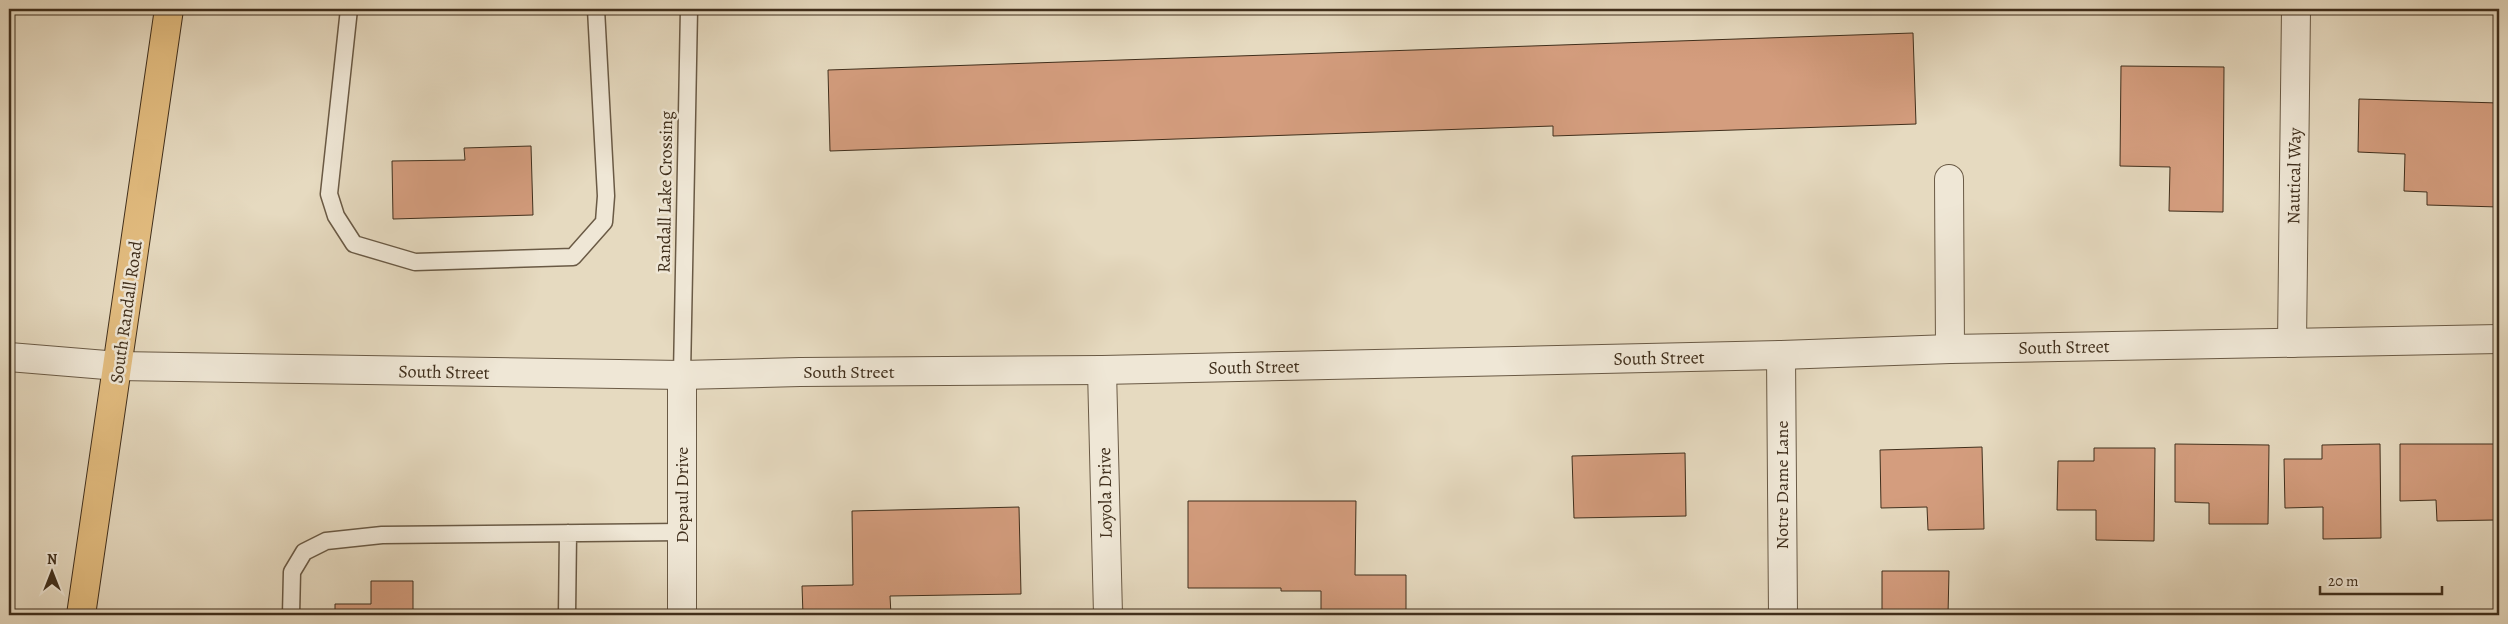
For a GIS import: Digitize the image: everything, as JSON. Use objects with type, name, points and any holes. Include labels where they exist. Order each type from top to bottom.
[{"type":"main road","name":"South Randall Road","points":[[82,615],[169,9]]},
{"type":"street","name":"Nautical Way","points":[[2292,343],[2296,9]]},
{"type":"street","points":[[1948,179],[1950,349]]},
{"type":"street","name":"South Street","points":[[9,357],[118,366],[682,375],[1102,370],[1781,355],[1950,349],[2499,338]]},
{"type":"street","name":"Notre Dame Lane","points":[[1781,355],[1783,615]]},
{"type":"street","name":"Loyola Drive","points":[[1102,370],[1108,615]]},
{"type":"street","name":"Depaul Drive","points":[[682,375],[682,615]]},
{"type":"lane","points":[[349,9],[329,194],[336,216],[354,244],[415,262],[573,257],[604,222],[606,196],[596,9]]},
{"type":"lane","name":"Randall Lake Crossing","points":[[682,375],[689,9]]},
{"type":"lane","points":[[292,615],[292,572],[304,552],[326,541],[382,535],[682,532]]},
{"type":"lane","points":[[567,615],[568,533]]},
{"type":"building","points":[[1913,33],[1916,124],[1553,136],[1553,126],[830,151],[828,70]]},
{"type":"building","points":[[2121,66],[2224,67],[2223,212],[2169,211],[2170,167],[2120,166]]},
{"type":"building","points":[[2359,99],[2499,103],[2499,207],[2427,205],[2427,192],[2404,191],[2405,154],[2358,152]]},
{"type":"building","points":[[531,146],[533,215],[393,219],[392,161],[465,160],[464,148]]},
{"type":"building","points":[[2175,444],[2269,445],[2268,524],[2209,524],[2209,503],[2175,502]]},
{"type":"building","points":[[2380,444],[2381,538],[2323,539],[2323,507],[2285,508],[2284,459],[2322,459],[2322,445]]},
{"type":"building","points":[[2400,444],[2494,444],[2495,520],[2437,521],[2436,500],[2400,501]]},
{"type":"building","points":[[1982,447],[1984,529],[1928,530],[1927,507],[1881,508],[1880,450]]},
{"type":"building","points":[[2094,448],[2155,448],[2154,541],[2096,540],[2096,510],[2057,510],[2058,461],[2094,461]]},
{"type":"building","points":[[1685,453],[1686,516],[1574,518],[1572,456]]},
{"type":"building","points":[[1188,501],[1356,501],[1355,575],[1406,575],[1406,615],[1321,615],[1321,591],[1281,591],[1281,588],[1188,588]]},
{"type":"building","points":[[1019,507],[1021,594],[890,596],[891,615],[803,615],[802,586],[853,585],[852,511]]},
{"type":"building","points":[[1882,571],[1949,571],[1948,615],[1882,615]]},
{"type":"building","points":[[371,581],[413,581],[413,611],[499,611],[499,615],[335,615],[335,604],[371,604]]}]
